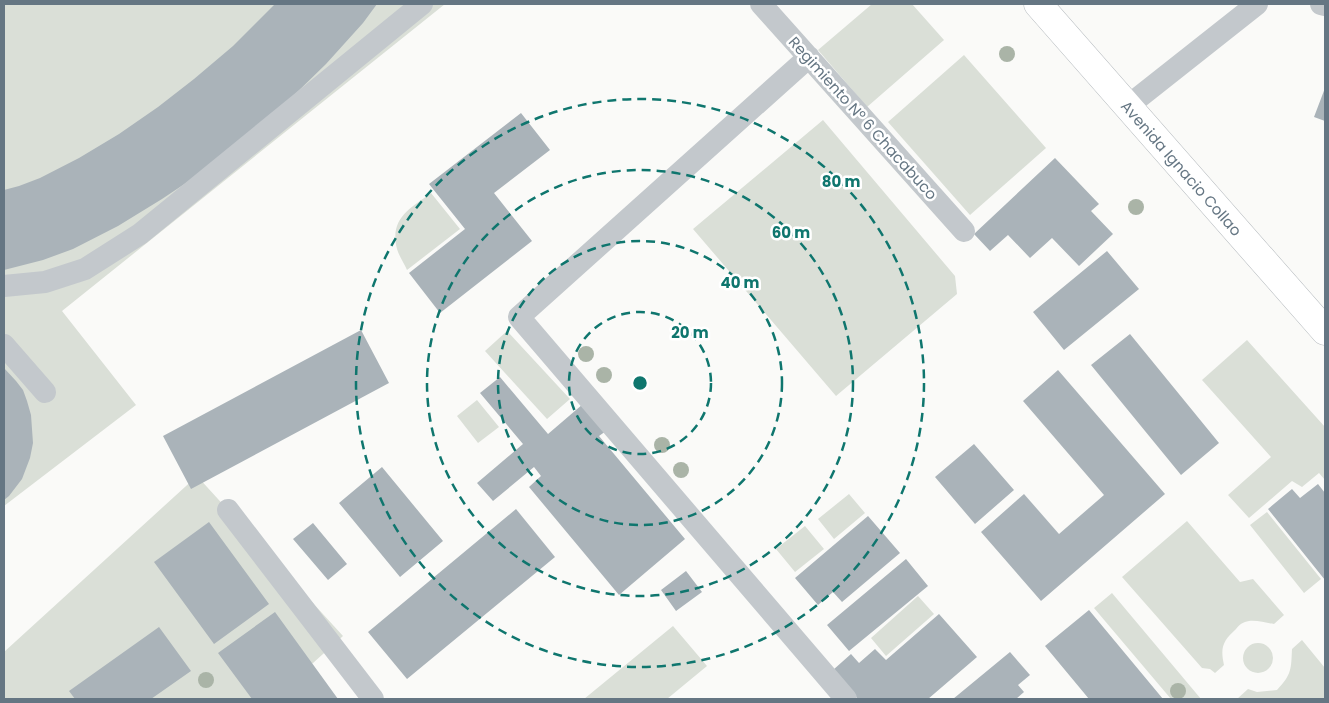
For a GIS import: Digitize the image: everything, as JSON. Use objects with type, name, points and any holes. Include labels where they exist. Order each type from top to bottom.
[{"type":"main road","name":"Avenida Ignacio Collao","points":[[1038,4],[1325,331]]},
{"type":"street","points":[[4,286],[44,282],[85,269],[140,234],[422,4]]},
{"type":"street","name":"Regimiento Nº 6 Chacabuco","points":[[761,4],[964,231]]},
{"type":"street","points":[[1128,106],[1234,10],[1257,4]]},
{"type":"street","points":[[1321,4],[1325,5]]},
{"type":"street","points":[[809,57],[519,317],[846,699]]},
{"type":"street","points":[[4,345],[45,392]]},
{"type":"street","points":[[228,510],[374,699]]},
{"type":"shaded area","points":[[4,4],[445,4],[62,311],[136,405],[4,506]]},
{"type":"shaded area","points":[[872,4],[912,4],[944,40],[867,107],[818,50]]},
{"type":"shaded area","points":[[964,55],[1046,148],[970,215],[888,122]]},
{"type":"shaded area","points":[[823,120],[955,276],[957,294],[836,396],[693,229]]},
{"type":"shaded area","points":[[431,193],[460,229],[407,270],[397,249],[396,229],[409,209]]},
{"type":"shaded area","points":[[507,331],[570,399],[547,419],[485,351]]},
{"type":"shaded area","points":[[1247,340],[1325,427],[1325,480],[1319,473],[1302,487],[1292,481],[1249,518],[1228,495],[1271,457],[1202,380]]},
{"type":"shaded area","points":[[477,400],[499,427],[478,443],[457,416]]},
{"type":"shaded area","points":[[197,476],[343,636],[273,699],[4,699],[4,652]]},
{"type":"shaded area","points":[[849,494],[865,513],[834,539],[818,519]]},
{"type":"shaded area","points":[[1267,512],[1321,579],[1304,593],[1250,525]]},
{"type":"shaded area","points":[[1187,521],[1240,582],[1253,579],[1284,615],[1274,624],[1252,621],[1240,625],[1225,641],[1222,653],[1224,665],[1215,673],[1210,669],[1202,668],[1122,577]]},
{"type":"shaded area","points":[[805,526],[824,549],[795,572],[776,549]]},
{"type":"shaded area","points":[[1112,593],[1201,699],[1171,699],[1094,608]]},
{"type":"shaded area","points":[[918,596],[934,614],[886,656],[871,638]]},
{"type":"shaded area","points":[[673,626],[707,666],[667,699],[584,699]]},
{"type":"shaded area","points":[[1302,640],[1325,668],[1325,699],[1237,699],[1248,689],[1257,692],[1277,690],[1286,680],[1290,671],[1292,649]]},
{"type":"shaded area","points":[[1258,643],[1264,644],[1272,652],[1272,664],[1264,672],[1258,673],[1252,672],[1244,664],[1243,658],[1244,652],[1252,644]]},
{"type":"building","points":[[275,4],[377,4],[363,23],[326,64],[286,103],[204,171],[118,226],[73,249],[43,260],[4,270],[4,190],[40,178],[79,158],[119,134],[194,79],[233,46]]},
{"type":"building","points":[[1325,88],[1325,121],[1314,117]]},
{"type":"building","points":[[521,113],[550,150],[494,193],[532,241],[440,313],[409,273],[465,229],[429,184]]},
{"type":"building","points":[[1055,158],[1099,204],[1091,211],[1113,234],[1079,266],[1052,238],[1030,258],[1008,235],[990,251],[974,234]]},
{"type":"building","points":[[1107,251],[1139,289],[1064,350],[1033,312]]},
{"type":"building","points":[[361,330],[389,383],[191,489],[163,436]]},
{"type":"building","points":[[1130,334],[1219,443],[1181,475],[1091,365]]},
{"type":"building","points":[[4,368],[23,390],[31,415],[33,443],[30,458],[22,479],[4,500]]},
{"type":"building","points":[[1058,370],[1165,494],[1041,601],[981,532],[1024,494],[1059,534],[1104,495],[1023,401]]},
{"type":"building","points":[[500,377],[548,434],[583,404],[606,431],[599,436],[685,539],[619,595],[529,487],[541,476],[534,467],[493,501],[477,483],[523,444],[480,393]]},
{"type":"building","points":[[974,444],[1014,490],[975,524],[935,477]]},
{"type":"building","points":[[382,467],[443,541],[400,577],[339,503]]},
{"type":"building","points":[[1318,484],[1325,493],[1325,580],[1268,509],[1292,489],[1300,498]]},
{"type":"building","points":[[516,509],[555,557],[407,679],[368,632]]},
{"type":"building","points":[[868,516],[900,553],[842,602],[833,592],[818,605],[795,578]]},
{"type":"building","points":[[209,522],[269,604],[214,644],[154,562]]},
{"type":"building","points":[[313,523],[347,564],[328,580],[293,539]]},
{"type":"building","points":[[906,559],[928,586],[849,651],[827,625]]},
{"type":"building","points":[[686,571],[702,592],[676,611],[661,590]]},
{"type":"building","points":[[1089,610],[1163,699],[1089,699],[1045,646]]},
{"type":"building","points":[[275,612],[338,699],[252,699],[218,653]]},
{"type":"building","points":[[939,614],[977,657],[928,699],[858,699],[833,670],[851,654],[859,663],[875,649],[886,660]]},
{"type":"building","points":[[159,627],[191,671],[151,699],[75,699],[69,691]]},
{"type":"building","points":[[1010,652],[1030,675],[1018,685],[1024,692],[1016,699],[953,699]]}]
